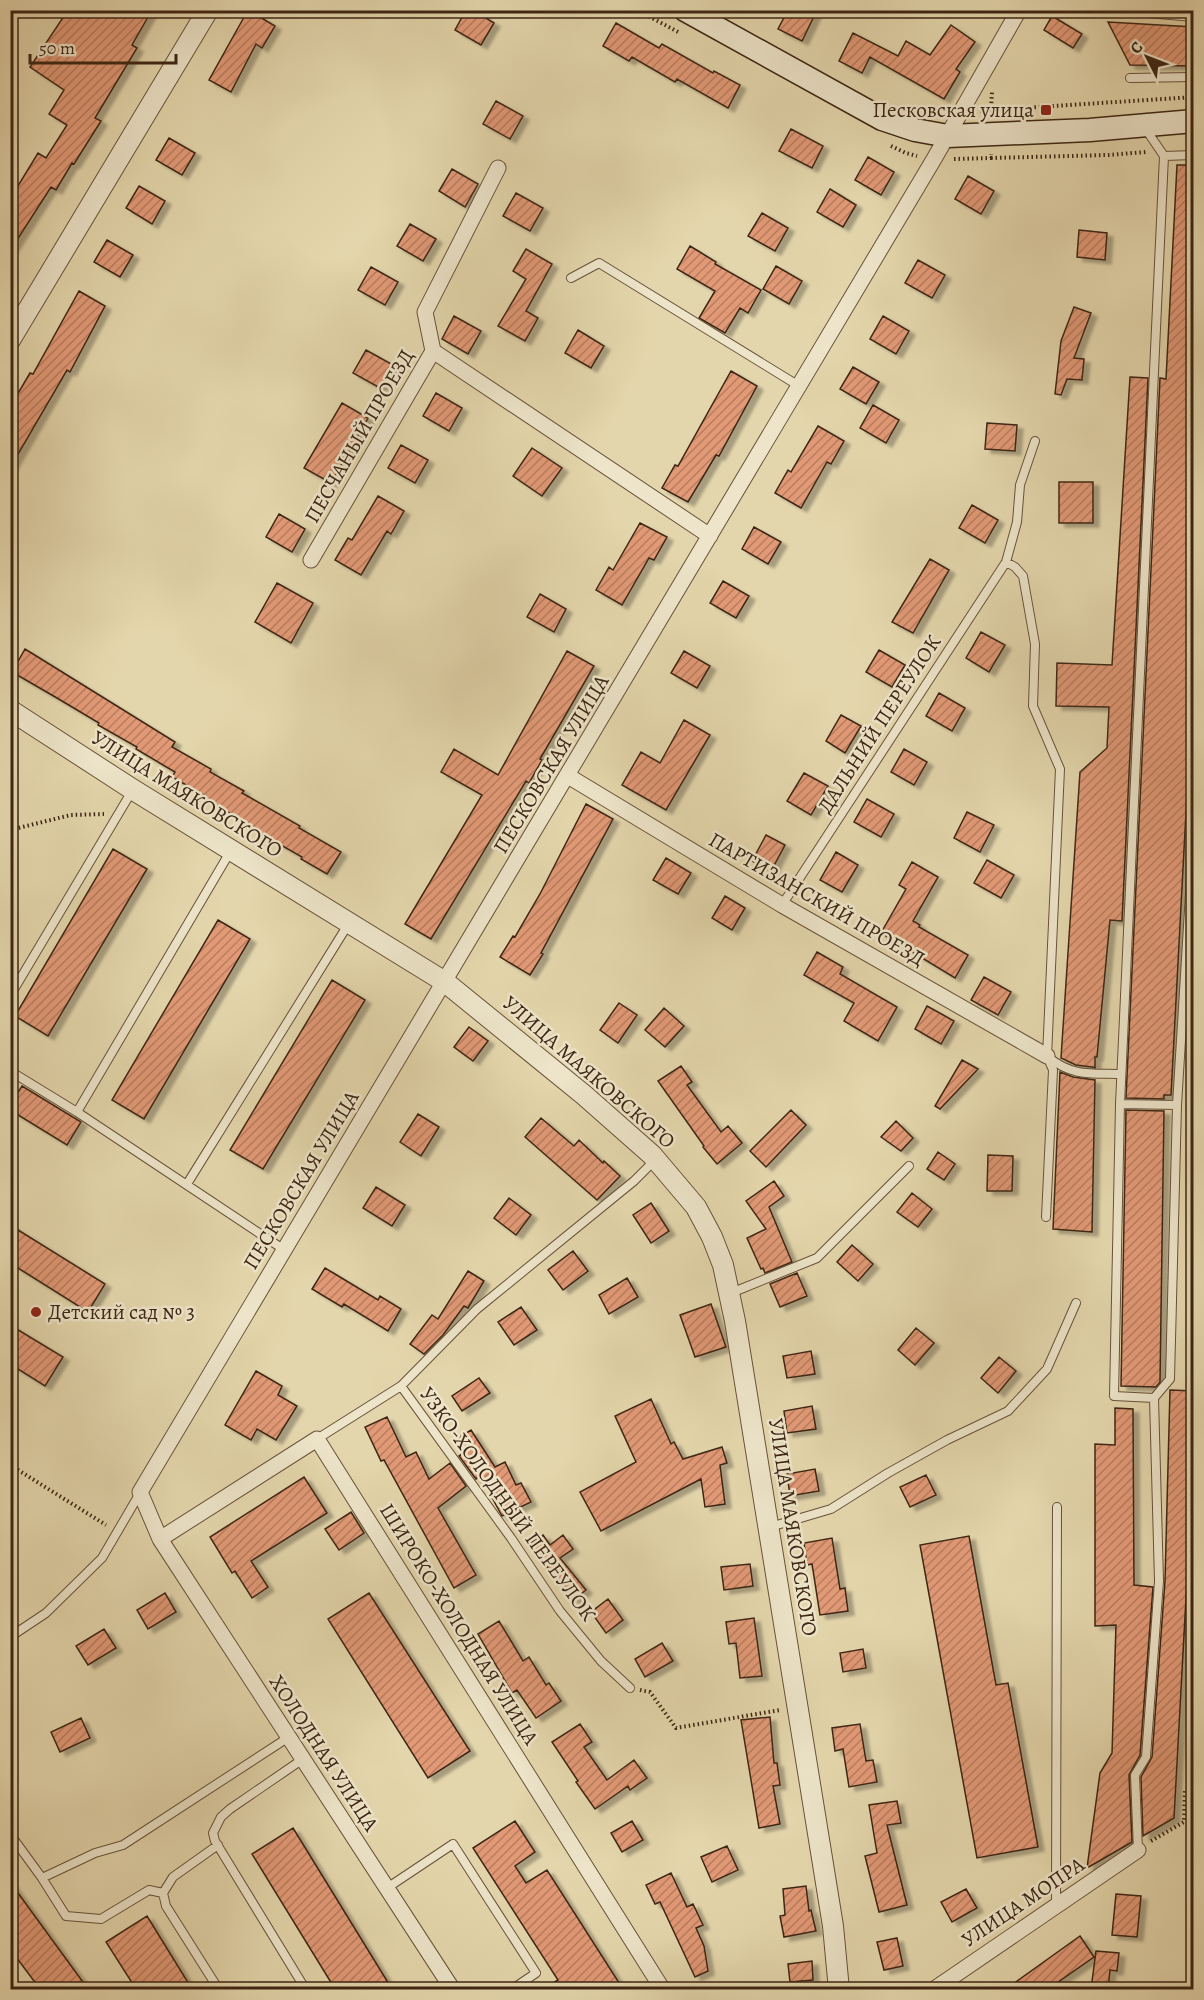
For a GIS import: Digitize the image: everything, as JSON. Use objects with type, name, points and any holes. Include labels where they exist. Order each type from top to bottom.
[{"type":"main road","points":[[685,10],[882,119],[915,130],[948,136],[1090,130],[1194,121]]},
{"type":"street","points":[[10,340],[208,10]]},
{"type":"street","name":"ПЕСКОВСКАЯ УЛИЦА","points":[[140,1492],[800,386],[948,136],[1019,10]]},
{"type":"street","name":"ПЕСЧАНЫЙ ПРОЕЗД","points":[[311,560],[434,351],[425,312],[498,168]]},
{"type":"street","points":[[434,351],[710,536]]},
{"type":"street","name":"УЛИЦА МАЯКОВСКОГО","points":[[10,710],[132,789],[446,982],[584,1095],[656,1160],[696,1207],[712,1237],[723,1265],[735,1321],[798,1707],[832,1926],[839,1989]]},
{"type":"street","name":"ПАРТИЗАНСКИЙ ПРОЕЗД","points":[[568,776],[782,905],[1047,1056]]},
{"type":"street","points":[[140,1492],[160,1539],[317,1439]]},
{"type":"street","name":"ШИРОКО-ХОЛОДНАЯ УЛИЦА","points":[[317,1439],[663,1989]]},
{"type":"street","name":"ХОЛОДНАЯ УЛИЦА","points":[[160,1539],[453,1989]]},
{"type":"street","name":"УЛИЦА МОПРА","points":[[933,1989],[952,1984],[1056,1905],[1138,1850]]},
{"type":"lane","points":[[1111,10],[1194,17]]},
{"type":"lane","points":[[1130,78],[1194,77]]},
{"type":"lane","points":[[1144,126],[1162,154],[1121,1074],[1114,1396],[1154,1398]]},
{"type":"lane","points":[[1162,154],[1194,155]]},
{"type":"lane","points":[[571,278],[599,263],[800,386]]},
{"type":"lane","name":"ДАЛЬНИЙ ПЕРЕУЛОК","points":[[782,905],[1006,562],[1017,522],[1020,485],[1035,441]]},
{"type":"lane","points":[[1006,562],[1016,567],[1023,576],[1035,644],[1033,706],[1060,769],[1047,1056],[1053,1070],[1046,1217]]},
{"type":"lane","points":[[10,996],[132,789]]},
{"type":"lane","points":[[1138,1850],[1135,1775],[1146,1757],[1159,1581],[1154,1398],[1170,1379],[1177,1105],[1194,829]]},
{"type":"lane","points":[[77,1112],[231,850]]},
{"type":"lane","points":[[187,1184],[349,923]]},
{"type":"lane","points":[[1047,1056],[1062,1068],[1075,1072],[1121,1074]]},
{"type":"lane","points":[[10,1071],[77,1112],[283,1249]]},
{"type":"lane","points":[[1120,1104],[1177,1105]]},
{"type":"lane","points":[[401,1386],[477,1309],[634,1181],[656,1160]]},
{"type":"lane","points":[[729,1294],[817,1258],[909,1166]]},
{"type":"lane","points":[[769,1527],[831,1509],[947,1440],[1008,1411],[1047,1369],[1076,1303]]},
{"type":"lane","name":"УЗКО-ХОЛОДНЫЙ ПЕРЕУЛОК","points":[[317,1439],[401,1386],[511,1538],[560,1611],[601,1661],[630,1688]]},
{"type":"lane","points":[[10,1637],[46,1613],[102,1558],[140,1492]]},
{"type":"lane","points":[[1056,1905],[1057,1507]]},
{"type":"lane","points":[[42,1878],[95,1853],[123,1845],[289,1737]]},
{"type":"lane","points":[[303,1759],[221,1817],[213,1833],[218,1845],[306,1989]]},
{"type":"lane","points":[[10,1834],[66,1916],[101,1919],[149,1890],[163,1893]]},
{"type":"lane","points":[[387,1888],[453,1844],[536,1973],[511,1989]]},
{"type":"lane","points":[[218,1845],[173,1877],[163,1893],[166,1906],[219,1989]]},
{"type":"path","points":[[637,10],[689,38]]},
{"type":"path","points":[[961,113],[1194,98]]},
{"type":"path","points":[[991,110],[991,158]]},
{"type":"path","points":[[885,142],[906,153],[934,159],[1162,154]]},
{"type":"path","points":[[10,830],[71,815],[118,813]]},
{"type":"path","points":[[10,1465],[117,1531]]},
{"type":"path","points":[[630,1688],[650,1692],[676,1728],[798,1707]]},
{"type":"path","points":[[1138,1850],[1184,1822],[1185,1789],[1194,1788]]},
{"type":"building","points":[[68,10],[152,10],[132,45],[137,48],[95,118],[101,121],[56,190],[51,187],[10,251],[10,199],[38,153],[46,158],[67,125],[49,114],[64,90],[30,67]]},
{"type":"building","points":[[248,10],[275,26],[262,48],[256,44],[231,92],[209,80]]},
{"type":"building","points":[[466,10],[473,10],[494,23],[481,45],[455,30]]},
{"type":"building","points":[[788,10],[817,10],[802,41],[778,29]]},
{"type":"building","points":[[1052,16],[1082,34],[1073,48],[1044,30]]},
{"type":"building","points":[[1108,22],[1194,27],[1194,66],[1130,65]]},
{"type":"building","points":[[616,23],[659,48],[662,44],[713,73],[714,71],[740,85],[728,108],[677,79],[675,82],[632,57],[629,61],[603,46]]},
{"type":"building","points":[[951,25],[975,42],[956,69],[960,72],[944,99],[870,57],[862,73],[839,61],[853,33],[898,56],[906,41],[930,55]]},
{"type":"building","points":[[496,101],[523,116],[510,139],[483,124]]},
{"type":"building","points":[[791,129],[823,146],[812,168],[779,151]]},
{"type":"building","points":[[169,138],[195,153],[182,175],[156,160]]},
{"type":"building","points":[[868,157],[894,172],[881,195],[855,180]]},
{"type":"building","points":[[1177,165],[1194,165],[1194,661],[1171,1095],[1164,1095],[1164,1099],[1126,1098],[1160,378],[1166,379]]},
{"type":"building","points":[[452,169],[478,184],[465,207],[439,191]]},
{"type":"building","points":[[968,176],[994,191],[981,214],[955,199]]},
{"type":"building","points":[[139,186],[165,201],[152,224],[126,208]]},
{"type":"building","points":[[830,189],[856,205],[843,227],[817,212]]},
{"type":"building","points":[[516,193],[543,208],[530,231],[503,216]]},
{"type":"building","points":[[762,213],[788,228],[775,251],[748,236]]},
{"type":"building","points":[[410,224],[436,239],[423,261],[397,246]]},
{"type":"building","points":[[1079,230],[1107,233],[1105,260],[1077,257]]},
{"type":"building","points":[[107,240],[133,255],[120,277],[94,262]]},
{"type":"building","points":[[690,246],[716,262],[715,264],[761,290],[748,313],[740,308],[725,333],[699,318],[715,291],[677,269]]},
{"type":"building","points":[[526,249],[552,264],[526,311],[538,318],[525,341],[498,326],[526,279],[513,271]]},
{"type":"building","points":[[918,260],[945,275],[932,298],[905,283]]},
{"type":"building","points":[[776,266],[802,281],[789,304],[763,289]]},
{"type":"building","points":[[371,267],[398,282],[385,305],[358,290]]},
{"type":"building","points":[[79,291],[105,306],[70,372],[67,370],[10,468],[10,407],[30,373],[33,374]]},
{"type":"building","points":[[1074,307],[1091,313],[1074,358],[1084,359],[1082,380],[1067,379],[1061,395],[1055,394],[1061,341]]},
{"type":"building","points":[[454,316],[481,331],[468,354],[442,339]]},
{"type":"building","points":[[883,316],[909,331],[896,354],[870,339]]},
{"type":"building","points":[[578,330],[604,346],[591,368],[565,353]]},
{"type":"building","points":[[366,350],[393,365],[380,388],[353,373]]},
{"type":"building","points":[[853,367],[879,382],[866,404],[840,389]]},
{"type":"building","points":[[731,371],[757,386],[719,456],[716,455],[688,502],[662,488],[675,465],[678,466]]},
{"type":"building","points":[[1130,377],[1148,378],[1122,921],[1110,920],[1095,1068],[1076,1065],[1061,1058],[1080,772],[1107,748],[1109,707],[1056,706],[1057,663],[1112,665]]},
{"type":"building","points":[[436,393],[462,408],[449,431],[423,416]]},
{"type":"building","points":[[342,403],[368,418],[331,483],[304,468]]},
{"type":"building","points":[[873,405],[899,420],[886,443],[860,428]]},
{"type":"building","points":[[987,423],[1017,425],[1015,451],[985,449]]},
{"type":"building","points":[[818,426],[844,441],[831,464],[827,462],[801,508],[775,493],[788,470],[791,472]]},
{"type":"building","points":[[401,445],[428,460],[415,483],[388,468]]},
{"type":"building","points":[[532,448],[562,468],[542,496],[513,476]]},
{"type":"building","points":[[1059,482],[1093,482],[1093,523],[1059,523]]},
{"type":"building","points":[[378,496],[404,511],[391,534],[387,531],[361,575],[335,560],[348,538],[352,540]]},
{"type":"building","points":[[972,505],[998,520],[985,543],[959,528]]},
{"type":"building","points":[[279,514],[305,529],[292,552],[266,537]]},
{"type":"building","points":[[640,523],[667,537],[654,560],[649,558],[622,605],[596,590],[609,567],[613,570]]},
{"type":"building","points":[[754,527],[781,542],[768,564],[742,549]]},
{"type":"building","points":[[930,559],[949,570],[913,633],[892,622]]},
{"type":"building","points":[[723,581],[749,596],[736,618],[710,603]]},
{"type":"building","points":[[277,583],[313,603],[291,643],[255,622]]},
{"type":"building","points":[[540,594],[566,609],[554,632],[527,617]]},
{"type":"building","points":[[981,632],[1005,645],[989,672],[966,658]]},
{"type":"building","points":[[25,649],[175,742],[172,747],[211,769],[210,772],[244,791],[242,793],[341,852],[327,874],[232,817],[233,815],[205,799],[206,796],[172,777],[175,772],[136,749],[137,747],[12,672]]},
{"type":"building","points":[[879,650],[905,665],[892,687],[866,672]]},
{"type":"building","points":[[567,651],[594,666],[540,759],[542,760],[529,783],[526,781],[431,939],[405,924],[482,795],[441,772],[454,749],[498,775]]},
{"type":"building","points":[[684,651],[710,666],[697,688],[671,673]]},
{"type":"building","points":[[939,693],[965,708],[952,731],[926,716]]},
{"type":"building","points":[[841,715],[861,726],[845,753],[826,741]]},
{"type":"building","points":[[684,720],[710,735],[666,810],[622,785],[641,752],[660,763]]},
{"type":"building","points":[[904,749],[927,762],[914,785],[891,772]]},
{"type":"building","points":[[804,773],[828,786],[811,815],[787,801]]},
{"type":"building","points":[[867,799],[894,814],[881,837],[854,822]]},
{"type":"building","points":[[586,804],[613,819],[530,975],[500,957],[513,936],[515,937],[540,894]]},
{"type":"building","points":[[967,812],[994,825],[980,852],[954,838]]},
{"type":"building","points":[[766,835],[785,845],[771,871],[752,861]]},
{"type":"building","points":[[113,849],[147,869],[48,1036],[15,1016]]},
{"type":"building","points":[[836,852],[858,865],[842,892],[820,880]]},
{"type":"building","points":[[666,858],[691,873],[678,894],[653,880]]},
{"type":"building","points":[[987,860],[1014,875],[1001,898],[974,883]]},
{"type":"building","points":[[912,862],[938,877],[913,921],[920,925],[919,927],[968,955],[955,978],[881,933],[906,889],[899,885]]},
{"type":"building","points":[[725,896],[745,908],[732,930],[712,918]]},
{"type":"building","points":[[218,920],[250,939],[144,1119],[112,1100]]},
{"type":"building","points":[[817,952],[843,967],[840,974],[897,1007],[878,1041],[844,1021],[854,1003],[804,975]]},
{"type":"building","points":[[984,977],[1011,992],[998,1015],[971,1000]]},
{"type":"building","points":[[332,980],[365,1000],[263,1169],[230,1150]]},
{"type":"building","points":[[619,1003],[637,1015],[618,1043],[600,1030]]},
{"type":"building","points":[[927,1006],[954,1021],[941,1044],[915,1029]]},
{"type":"building","points":[[664,1008],[684,1026],[665,1047],[645,1030]]},
{"type":"building","points":[[469,1027],[488,1041],[473,1061],[454,1047]]},
{"type":"building","points":[[962,1060],[978,1069],[940,1109],[935,1106]]},
{"type":"building","points":[[681,1066],[692,1082],[687,1085],[721,1132],[728,1126],[742,1143],[717,1164],[658,1081]]},
{"type":"building","points":[[1060,1072],[1073,1077],[1095,1080],[1092,1232],[1053,1229]]},
{"type":"building","points":[[22,1086],[81,1122],[67,1145],[10,1110],[10,1105]]},
{"type":"building","points":[[791,1110],[806,1125],[766,1167],[750,1151]]},
{"type":"building","points":[[1126,1110],[1164,1111],[1160,1382],[1156,1387],[1121,1386]]},
{"type":"building","points":[[418,1114],[439,1127],[421,1156],[400,1142]]},
{"type":"building","points":[[541,1118],[574,1146],[579,1140],[620,1176],[597,1200],[525,1137]]},
{"type":"building","points":[[896,1121],[913,1138],[901,1151],[881,1137]]},
{"type":"building","points":[[938,1152],[955,1164],[944,1180],[927,1169]]},
{"type":"building","points":[[988,1155],[1013,1156],[1012,1191],[987,1191]]},
{"type":"building","points":[[774,1181],[784,1196],[769,1207],[792,1262],[765,1273],[747,1238],[766,1229],[746,1201]]},
{"type":"building","points":[[376,1187],[405,1205],[392,1226],[363,1208]]},
{"type":"building","points":[[912,1193],[932,1209],[918,1227],[897,1212]]},
{"type":"building","points":[[509,1198],[531,1215],[516,1235],[494,1218]]},
{"type":"building","points":[[651,1203],[669,1231],[651,1243],[633,1215]]},
{"type":"building","points":[[10,1225],[105,1284],[88,1312],[10,1263]]},
{"type":"building","points":[[852,1245],[873,1264],[858,1281],[837,1262]]},
{"type":"building","points":[[573,1251],[588,1271],[563,1290],[548,1270]]},
{"type":"building","points":[[325,1268],[378,1300],[380,1296],[401,1309],[388,1331],[344,1304],[342,1307],[312,1289]]},
{"type":"building","points":[[468,1271],[484,1281],[468,1308],[464,1306],[443,1335],[424,1354],[410,1344],[432,1315],[438,1319]]},
{"type":"building","points":[[797,1273],[807,1296],[780,1307],[770,1284]]},
{"type":"building","points":[[627,1278],[638,1297],[609,1314],[599,1295]]},
{"type":"building","points":[[711,1304],[726,1347],[695,1357],[680,1315]]},
{"type":"building","points":[[521,1307],[537,1330],[514,1345],[498,1322]]},
{"type":"building","points":[[10,1325],[63,1357],[45,1386],[10,1364]]},
{"type":"building","points":[[916,1328],[934,1343],[915,1365],[898,1350]]},
{"type":"building","points":[[811,1351],[815,1374],[787,1378],[783,1356]]},
{"type":"building","points":[[999,1357],[1016,1371],[998,1393],[981,1378]]},
{"type":"building","points":[[256,1371],[282,1386],[278,1395],[297,1406],[276,1440],[257,1429],[251,1440],[225,1425]]},
{"type":"building","points":[[479,1378],[490,1393],[462,1411],[452,1396]]},
{"type":"building","points":[[1170,1390],[1194,1391],[1189,1580],[1187,1580],[1174,1818],[1143,1836],[1141,1777],[1152,1757],[1165,1581]]},
{"type":"building","points":[[651,1399],[671,1444],[674,1442],[683,1459],[722,1447],[727,1463],[720,1465],[725,1504],[705,1507],[701,1479],[601,1531],[580,1492],[636,1462],[615,1416]]},
{"type":"building","points":[[812,1406],[816,1429],[787,1433],[784,1411]]},
{"type":"building","points":[[1115,1408],[1133,1409],[1134,1585],[1153,1587],[1140,1755],[1129,1775],[1132,1842],[1087,1868],[1100,1773],[1112,1753],[1116,1625],[1095,1626],[1095,1444],[1115,1445]]},
{"type":"building","points":[[387,1417],[406,1457],[416,1452],[429,1479],[450,1463],[466,1486],[438,1508],[476,1575],[454,1588],[384,1460],[381,1461],[365,1427]]},
{"type":"building","points":[[471,1430],[495,1467],[505,1462],[516,1485],[521,1483],[531,1502],[502,1516],[480,1475],[476,1479],[459,1456],[463,1453],[455,1440]]},
{"type":"building","points":[[815,1469],[819,1491],[790,1496],[787,1474]]},
{"type":"building","points":[[926,1475],[936,1495],[910,1507],[900,1487]]},
{"type":"building","points":[[304,1477],[327,1513],[251,1561],[268,1587],[252,1598],[235,1571],[232,1573],[210,1537]]},
{"type":"building","points":[[351,1512],[364,1533],[339,1550],[325,1529]]},
{"type":"building","points":[[543,1535],[550,1545],[563,1535],[573,1549],[560,1558],[586,1590],[573,1600],[529,1544]]},
{"type":"building","points":[[969,1536],[996,1685],[1008,1683],[1038,1847],[977,1858],[920,1545]]},
{"type":"building","points":[[832,1538],[840,1589],[845,1588],[848,1611],[820,1615],[812,1564],[807,1565],[804,1543]]},
{"type":"building","points":[[750,1564],[753,1586],[724,1590],[721,1567]]},
{"type":"building","points":[[165,1593],[176,1612],[148,1629],[137,1610]]},
{"type":"building","points":[[369,1593],[470,1751],[428,1778],[328,1619]]},
{"type":"building","points":[[608,1599],[623,1620],[606,1633],[591,1612]]},
{"type":"building","points":[[754,1618],[762,1676],[740,1678],[736,1643],[729,1644],[726,1622]]},
{"type":"building","points":[[499,1621],[523,1661],[529,1657],[546,1685],[549,1683],[561,1701],[536,1718],[517,1690],[512,1693],[478,1634]]},
{"type":"building","points":[[104,1629],[116,1648],[88,1665],[76,1646]]},
{"type":"building","points":[[662,1643],[673,1661],[645,1677],[635,1659]]},
{"type":"building","points":[[863,1649],[866,1668],[843,1672],[840,1653]]},
{"type":"building","points":[[770,1717],[774,1763],[777,1763],[780,1785],[773,1786],[780,1824],[759,1828],[741,1720]]},
{"type":"building","points":[[81,1718],[90,1738],[60,1752],[51,1732]]},
{"type":"building","points":[[580,1724],[592,1742],[584,1747],[607,1780],[634,1760],[647,1778],[630,1790],[628,1786],[595,1809],[552,1742]]},
{"type":"building","points":[[860,1724],[866,1761],[873,1760],[877,1782],[849,1787],[843,1749],[835,1751],[832,1728]]},
{"type":"building","points":[[897,1801],[901,1823],[887,1825],[907,1905],[879,1912],[865,1856],[877,1853],[869,1805]]},
{"type":"building","points":[[515,1821],[535,1852],[515,1866],[526,1883],[547,1870],[623,1989],[543,1989],[558,1980],[473,1848]]},
{"type":"building","points":[[632,1821],[643,1840],[622,1852],[611,1833]]},
{"type":"building","points":[[293,1828],[392,1989],[335,1989],[252,1854]]},
{"type":"building","points":[[727,1846],[738,1870],[712,1882],[701,1857]]},
{"type":"building","points":[[671,1873],[687,1907],[693,1904],[703,1925],[696,1928],[704,1946],[708,1971],[695,1977],[660,1902],[655,1904],[646,1885]]},
{"type":"building","points":[[10,1882],[88,1989],[40,1989],[10,1949]]},
{"type":"building","points":[[806,1886],[809,1911],[811,1910],[816,1931],[784,1937],[780,1916],[785,1915],[783,1889]]},
{"type":"building","points":[[966,1889],[977,1908],[952,1922],[941,1902]]},
{"type":"building","points":[[1116,1894],[1141,1896],[1137,1937],[1112,1935]]},
{"type":"building","points":[[147,1916],[192,1989],[136,1989],[106,1942]]},
{"type":"building","points":[[1080,1936],[1094,1957],[1048,1989],[1006,1989]]},
{"type":"building","points":[[897,1938],[903,1966],[884,1970],[877,1942]]},
{"type":"building","points":[[1096,1951],[1119,1953],[1117,1971],[1110,1970],[1108,1989],[1091,1989]]},
{"type":"building","points":[[812,1961],[813,1980],[790,1982],[788,1964]]},
{"type":"railway","points":[[1189,1990],[1194,1927]]},
{"type":"place","name":"Песковская улица","points":[[1046,110]]},
{"type":"place","name":"Детский сад № 3","points":[[36,1312]]}]
